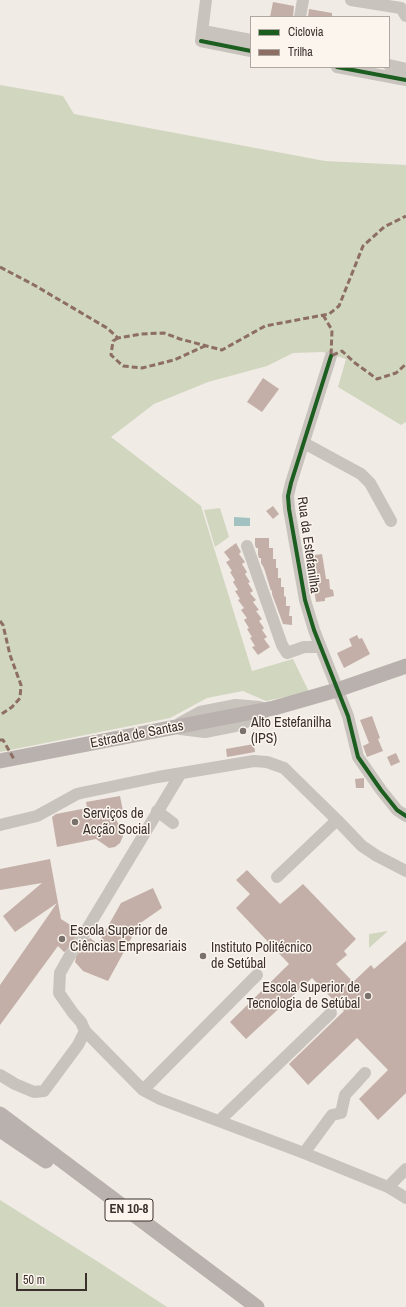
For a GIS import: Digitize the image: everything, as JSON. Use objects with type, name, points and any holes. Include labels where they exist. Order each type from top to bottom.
[{"type":"main road","name":"Estrada de Santas","points":[[0,761],[274,708],[337,690],[406,666]]},
{"type":"main road","points":[[0,1111],[56,1157]]},
{"type":"main road","name":"EN 10-8","points":[[0,1114],[257,1307]]},
{"type":"main road","name":"EN 10-8","points":[[0,1125],[72,1179],[257,1307]]},
{"type":"main road","points":[[0,1130],[72,1179]]},
{"type":"street","points":[[202,36],[206,0]]},
{"type":"street","points":[[300,16],[303,0]]},
{"type":"street","points":[[352,0],[404,11]]},
{"type":"street","points":[[202,36],[250,40]]},
{"type":"street","points":[[202,36],[250,51]]},
{"type":"street","points":[[390,65],[406,69]]},
{"type":"street","points":[[342,68],[406,80]]},
{"type":"street","name":"Rua da Estefanilha","points":[[331,356],[288,496],[289,509],[305,600],[320,647],[348,716],[358,757],[380,790],[397,810],[406,816]]},
{"type":"street","points":[[304,443],[360,474],[370,483],[391,521]]},
{"type":"street","points":[[247,546],[282,645],[287,653],[304,647],[320,647]]},
{"type":"street","points":[[0,825],[38,816],[77,794],[181,773],[254,761],[267,762],[284,768],[338,820],[362,846],[377,856],[406,871]]},
{"type":"street","points":[[84,934],[181,773]]},
{"type":"street","points":[[157,811],[173,823]]},
{"type":"street","points":[[277,877],[338,820]]},
{"type":"street","points":[[69,957],[60,973],[59,993],[81,1022],[85,1031],[143,1090],[160,1099],[304,1153],[388,1187],[406,1198]]},
{"type":"street","points":[[143,1090],[257,975]]},
{"type":"street","points":[[219,1121],[331,1013]]},
{"type":"street","points":[[0,1075],[15,1084],[34,1092],[44,1091],[65,1063],[85,1031]]},
{"type":"street","points":[[304,1153],[332,1115],[341,1113],[345,1095],[365,1073]]},
{"type":"street","points":[[388,1187],[406,1169]]},
{"type":"green space","points":[[0,85],[63,96],[74,114],[325,161],[406,165],[406,422],[401,425],[338,387],[346,359],[323,352],[293,353],[267,366],[208,382],[154,404],[111,437],[201,506],[252,671],[293,659],[309,692],[266,701],[243,691],[207,698],[170,718],[0,752]]},
{"type":"green space","points":[[220,508],[229,537],[215,547],[204,510]]},
{"type":"green space","points":[[388,931],[369,948],[369,934]]},
{"type":"green space","points":[[0,1200],[100,1263],[167,1307],[0,1307]]},
{"type":"water","points":[[234,517],[250,518],[250,526],[234,526]]},
{"type":"building","points":[[273,2],[294,6],[293,16],[270,16]]},
{"type":"building","points":[[309,9],[332,13],[332,16],[308,16]]},
{"type":"building","points":[[263,378],[279,389],[262,412],[247,402]]},
{"type":"building","points":[[273,506],[279,514],[273,519],[266,511]]},
{"type":"building","points":[[255,538],[269,538],[269,548],[273,548],[273,559],[276,559],[278,578],[281,578],[281,587],[284,587],[286,606],[290,606],[289,616],[292,616],[292,625],[283,624],[261,563],[261,558],[259,558],[258,555],[258,548],[256,548],[255,545]]},
{"type":"building","points":[[236,543],[241,552],[239,554],[245,562],[242,564],[247,572],[245,574],[250,582],[248,583],[253,591],[250,593],[256,600],[253,602],[259,610],[256,611],[262,619],[259,621],[264,628],[262,630],[267,637],[264,639],[270,647],[258,655],[252,647],[255,646],[247,629],[249,628],[244,620],[247,618],[241,610],[244,608],[238,600],[240,599],[235,591],[238,590],[233,582],[235,580],[230,572],[232,571],[226,562],[230,560],[224,552]]},
{"type":"building","points":[[322,554],[326,579],[329,579],[330,589],[333,590],[334,596],[325,598],[325,601],[316,602],[309,556]]},
{"type":"building","points":[[357,635],[359,639],[362,638],[370,654],[344,668],[337,653],[352,646],[349,639]]},
{"type":"building","points":[[372,716],[383,751],[367,757],[363,746],[369,743],[360,720]]},
{"type":"building","points":[[254,744],[255,752],[227,757],[226,749]]},
{"type":"building","points":[[396,753],[400,762],[391,766],[387,757]]},
{"type":"building","points":[[364,778],[364,788],[356,788],[355,779]]},
{"type":"building","name":"Serviços de Acção Social","points":[[120,796],[123,811],[112,813],[122,830],[123,836],[120,843],[115,847],[109,848],[96,839],[57,847],[52,817],[56,814],[87,808],[86,802]]},
{"type":"building","name":"Escola Superior de Ciências Empresariais","points":[[50,859],[61,919],[78,930],[77,937],[80,941],[90,938],[98,944],[121,903],[153,888],[162,908],[139,924],[108,981],[83,971],[75,962],[76,957],[73,951],[69,950],[64,952],[58,946],[0,1025],[0,985],[57,903],[15,932],[3,916],[42,883],[0,890],[0,869]]},
{"type":"building","name":"Escola Superior de Tecnologia de Setúbal","points":[[247,870],[280,904],[303,884],[356,939],[344,951],[347,955],[336,964],[353,982],[371,965],[374,969],[406,941],[406,1093],[378,1120],[359,1099],[388,1070],[357,1038],[308,1085],[289,1064],[344,1011],[312,978],[246,1039],[230,1022],[289,964],[236,908],[250,894],[236,880]]},
{"type":"tunnel","points":[[69,957],[84,934]]},
{"type":"marked path","points":[[0,267],[34,285],[107,328],[118,338],[141,334],[164,333],[180,339],[222,350],[265,326],[329,314],[339,306],[363,246],[384,227],[406,216]]},
{"type":"marked path","points":[[323,315],[332,330],[331,356],[342,351],[355,363],[377,379],[396,373],[406,364]]},
{"type":"marked path","points":[[118,338],[113,341],[111,355],[123,366],[142,368],[174,360],[205,346]]},
{"type":"marked path","points":[[0,621],[3,625],[10,655],[21,685],[20,698],[12,707],[0,715]]},
{"type":"marked path","points":[[0,740],[3,740],[14,759]]},
{"type":"cycle path","points":[[201,41],[250,51]]},
{"type":"cycle path","points":[[342,68],[406,80]]},
{"type":"cycle path","points":[[331,356],[291,483],[288,496],[289,509],[305,600],[314,630],[348,716],[358,757],[397,810],[406,816]]},
{"type":"place","name":"Alto Estefanilha (IPS)","points":[[243,731]]},
{"type":"place","name":"Serviços de Acção Social","points":[[75,822]]},
{"type":"place","name":"Escola Superior de Ciências Empresariais","points":[[62,939]]},
{"type":"place","name":"Instituto Politécnico de Setúbal","points":[[203,956]]},
{"type":"place","name":"Escola Superior de Tecnologia de Setúbal","points":[[368,996]]}]
